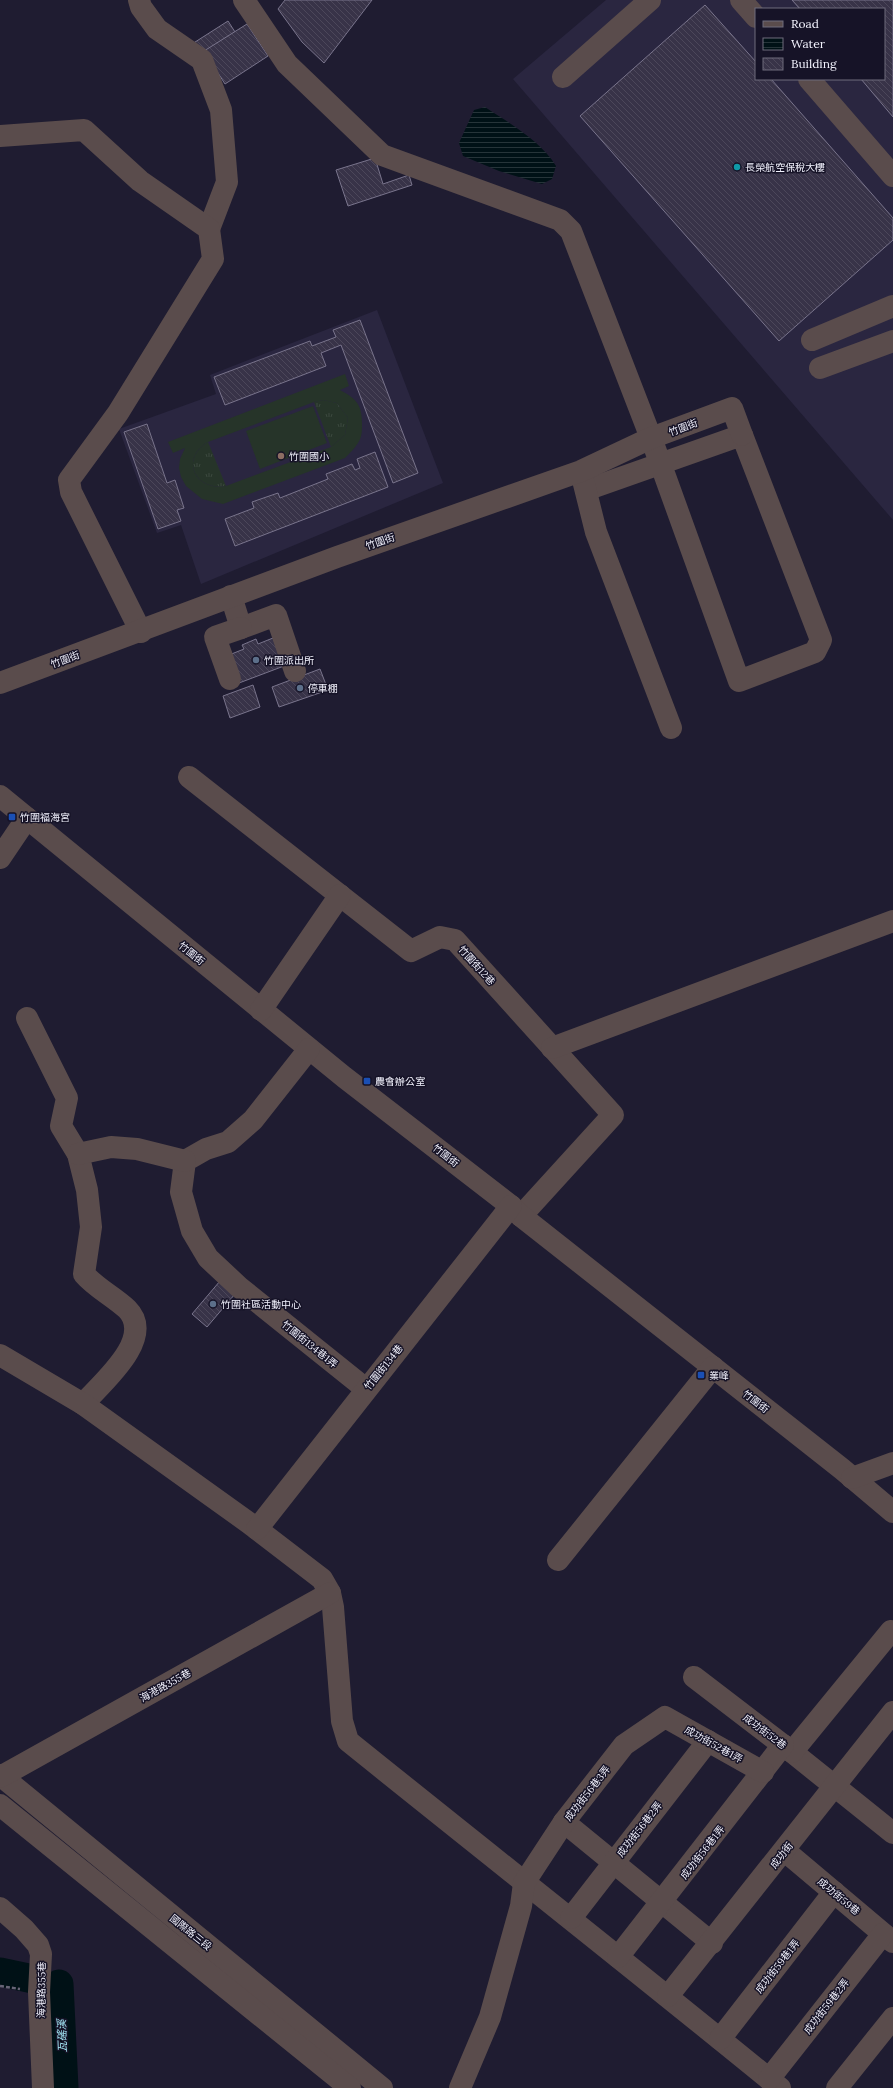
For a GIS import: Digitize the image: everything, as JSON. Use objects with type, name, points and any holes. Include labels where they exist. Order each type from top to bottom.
[{"type":"street","points":[[140,0],[142,6],[157,29],[202,60],[221,110],[227,182],[209,229],[212,259],[118,413],[69,480],[71,492],[141,632]]},
{"type":"street","points":[[244,0],[287,64],[382,155],[560,220],[572,231],[651,438],[661,465],[739,681],[815,652],[821,640],[742,435],[661,465],[583,480],[596,532],[671,728]]},
{"type":"street","points":[[563,77],[650,0]]},
{"type":"street","points":[[741,0],[755,16]]},
{"type":"street","points":[[811,80],[893,176]]},
{"type":"street","points":[[0,136],[84,130],[140,181],[209,229]]},
{"type":"street","points":[[812,340],[893,306]]},
{"type":"street","points":[[820,368],[893,341]]},
{"type":"street","name":"竹圍街","points":[[0,683],[141,632],[230,596],[583,480],[651,438],[732,408],[742,435]]},
{"type":"street","points":[[230,596],[241,628]]},
{"type":"street","points":[[230,679],[215,637],[276,615],[295,671]]},
{"type":"street","name":"竹圍街12巷","points":[[189,777],[411,951],[440,937],[455,940],[613,1115],[516,1211]]},
{"type":"street","name":"竹圍街","points":[[0,796],[309,1049],[713,1367],[893,1512]]},
{"type":"street","points":[[0,858],[27,818]]},
{"type":"street","points":[[261,1010],[340,895]]},
{"type":"street","points":[[552,1048],[893,921]]},
{"type":"street","points":[[27,1018],[67,1098],[61,1126],[78,1154],[87,1190],[91,1227],[84,1274],[92,1284],[128,1309],[136,1329],[132,1346],[125,1358],[83,1404]]},
{"type":"street","points":[[78,1154],[110,1147],[137,1150],[185,1162],[206,1150],[228,1142],[253,1120],[309,1049]]},
{"type":"street","name":"竹圍街134巷1弄","points":[[185,1162],[181,1192],[192,1231],[208,1258],[239,1287],[366,1389]]},
{"type":"street","name":"竹圍街134巷","points":[[257,1529],[366,1389],[516,1211]]},
{"type":"street","points":[[0,1355],[83,1404],[257,1529],[322,1579],[330,1593],[333,1607],[342,1721],[348,1741],[571,1918],[774,2083]]},
{"type":"street","points":[[558,1560],[713,1367]]},
{"type":"street","points":[[852,1478],[893,1463]]},
{"type":"street","name":"海港路355巷","points":[[1,1776],[330,1593]]},
{"type":"street","name":"成功街56巷1弄","points":[[618,1957],[763,1772],[788,1748],[891,1631],[893,1633]]},
{"type":"street","name":"成功街52巷","points":[[694,1677],[788,1748],[893,1833]]},
{"type":"street","name":"成功街","points":[[668,1996],[785,1851],[893,1712]]},
{"type":"street","name":"成功街56巷3弄","points":[[524,1882],[564,1822],[624,1745],[665,1717]]},
{"type":"street","name":"成功街52巷1弄","points":[[665,1717],[763,1772]]},
{"type":"street","name":"成功街56巷2弄","points":[[571,1918],[708,1741]]},
{"type":"street","name":"國際路三段","points":[[1,1776],[382,2088]]},
{"type":"street","name":"國際路三段","points":[[0,1806],[350,2088]]},
{"type":"street","points":[[564,1822],[712,1943]]},
{"type":"street","name":"成功街59巷","points":[[785,1851],[888,1938]]},
{"type":"street","points":[[460,2088],[490,2018],[521,1906],[524,1882]]},
{"type":"street","name":"成功街59巷1弄","points":[[720,2039],[834,1892]]},
{"type":"street","name":"海港路355巷","points":[[0,1908],[24,1929],[38,1946],[41,1954],[39,1992],[43,2088]]},
{"type":"street","name":"成功街59巷2弄","points":[[774,2083],[888,1938]]},
{"type":"street","points":[[837,2088],[893,2018]]},
{"type":"shaded area","points":[[606,0],[893,0],[893,520],[513,79]]},
{"type":"shaded area","name":"竹圍國小","points":[[377,310],[443,483],[201,584],[181,525],[157,533],[119,429],[216,394],[210,375]]},
{"type":"green space","points":[[345,374],[349,386],[340,390],[351,396],[357,403],[360,407],[362,417],[362,432],[358,443],[345,458],[223,504],[202,499],[186,486],[181,477],[179,468],[180,459],[185,448],[173,453],[168,442]],"holes":[[[323,400],[337,403],[348,418],[345,435],[331,447],[226,486],[215,486],[206,483],[194,472],[194,456],[199,449],[208,442],[314,402]]]},
{"type":"green space","points":[[323,400],[337,403],[348,418],[345,435],[331,447],[314,402]]},
{"type":"green space","points":[[313,406],[327,443],[260,469],[246,431]]},
{"type":"green space","points":[[208,442],[226,486],[215,486],[206,483],[194,472],[194,456],[199,449]]},
{"type":"water","points":[[485,107],[524,133],[542,148],[556,166],[552,179],[542,184],[499,171],[463,156],[459,143],[474,110]]},
{"type":"building","points":[[285,0],[372,0],[324,63],[302,42],[278,9]]},
{"type":"building","points":[[792,0],[893,0],[893,117],[862,80],[885,80],[885,8],[799,8]]},
{"type":"building","name":"長榮航空保稅大樓","points":[[705,5],[755,61],[755,80],[772,80],[893,218],[893,240],[779,341],[580,116]]},
{"type":"building","points":[[228,21],[235,32],[199,55],[192,44]]},
{"type":"building","points":[[247,24],[268,56],[225,84],[204,51]]},
{"type":"building","points":[[375,158],[383,184],[409,175],[412,185],[348,206],[336,170]]},
{"type":"building","points":[[360,320],[418,473],[393,483],[341,345],[321,353],[326,366],[225,405],[214,377],[310,341],[312,346],[336,337],[333,330]]},
{"type":"building","points":[[147,424],[167,483],[175,480],[184,508],[177,510],[181,521],[158,529],[124,432]]},
{"type":"building","points":[[375,452],[388,487],[235,546],[225,519],[254,508],[252,502],[278,493],[280,498],[328,479],[326,474],[352,464],[355,470],[360,468],[357,459]]},
{"type":"building","name":"竹圍派出所","points":[[273,638],[284,666],[239,683],[229,655],[244,649],[242,645],[256,639],[258,644]]},
{"type":"building","name":"停車棚","points":[[320,669],[328,690],[279,707],[272,687]]},
{"type":"building","points":[[253,685],[260,707],[230,718],[223,696]]},
{"type":"building","name":"竹圍社區活動中心","points":[[220,1281],[235,1294],[207,1327],[192,1314]]},
{"type":"waterway","name":"瓦磘溪","points":[[0,1972],[33,1979]]},
{"type":"waterway","name":"瓦磘溪","points":[[59,1984],[64,2088]]},
{"type":"place","name":"長榮航空保稅大樓","points":[[737,167]]},
{"type":"place","name":"竹圍國小","points":[[281,456]]},
{"type":"place","name":"竹圍派出所","points":[[256,660]]},
{"type":"place","name":"停車棚","points":[[300,688]]},
{"type":"place","name":"竹圍福海宮","points":[[12,817]]},
{"type":"place","name":"農會辦公室","points":[[367,1081]]},
{"type":"place","name":"竹圍社區活動中心","points":[[213,1304]]},
{"type":"place","name":"業峰","points":[[701,1375]]}]
